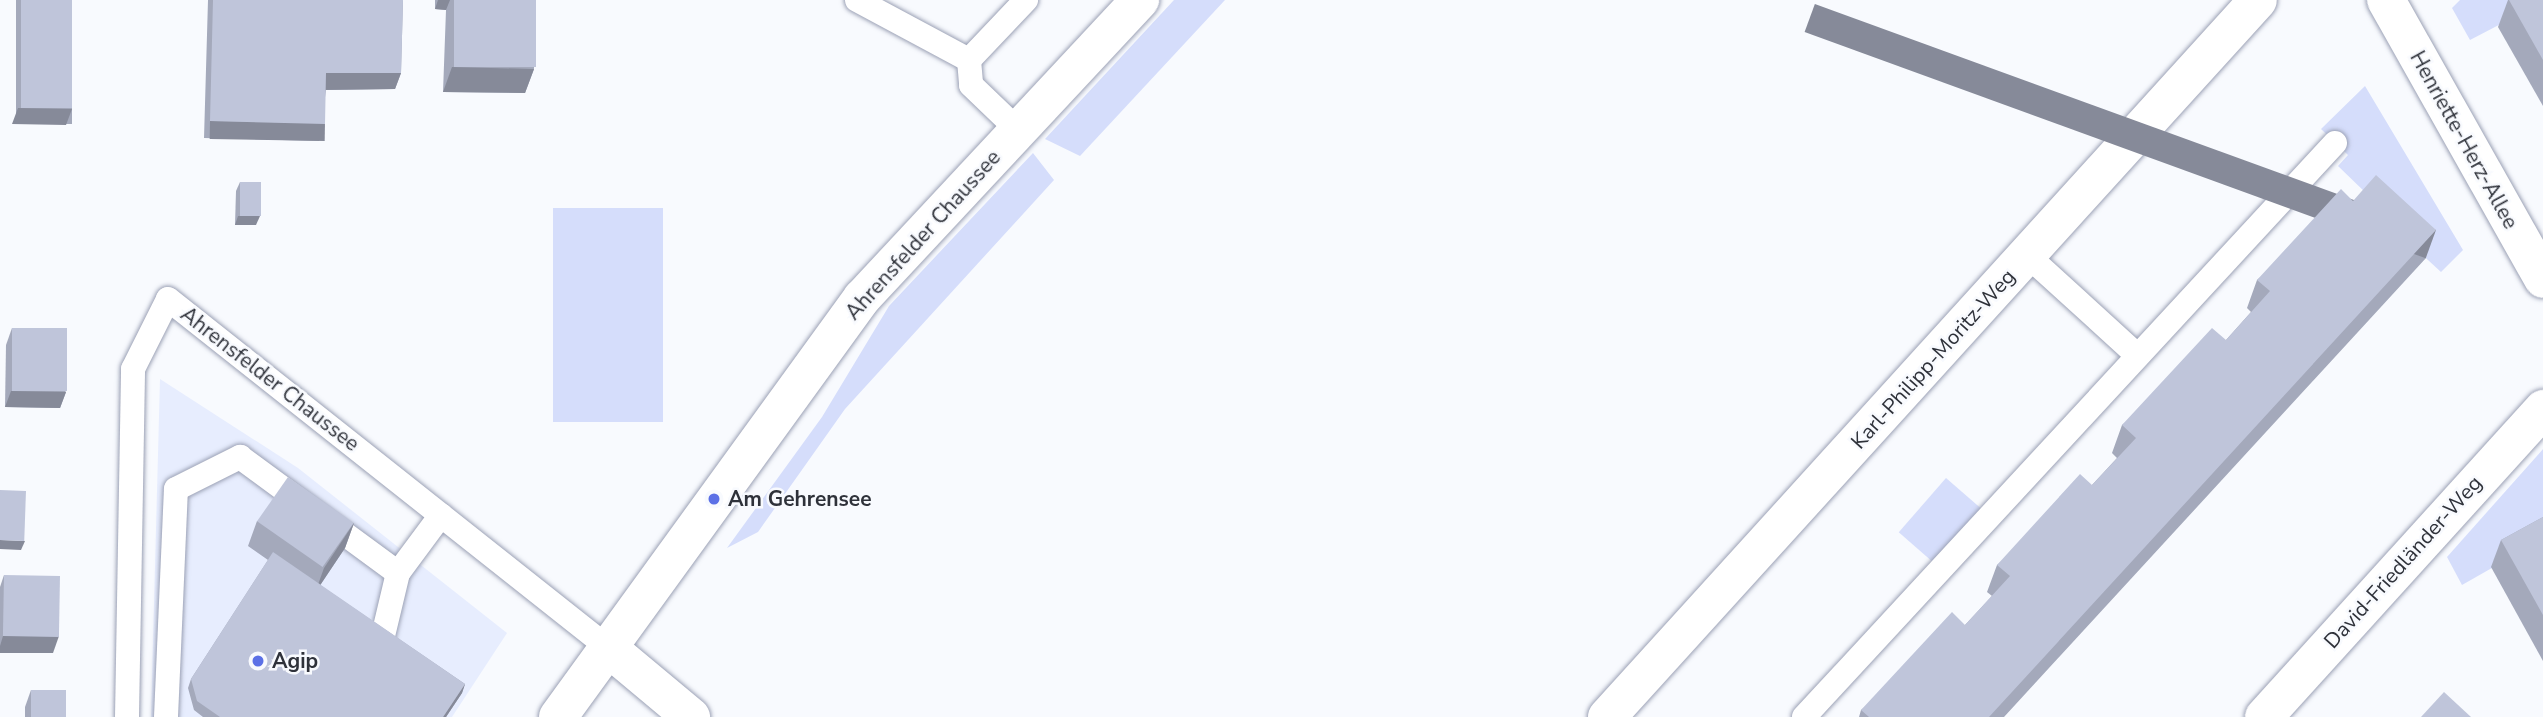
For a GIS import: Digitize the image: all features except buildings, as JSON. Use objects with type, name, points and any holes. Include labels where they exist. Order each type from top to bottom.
[{"type":"street","name":"Ahrensfelder Chaussee","points":[[558,717],[606,646],[862,298],[1140,0]]},
{"type":"street","name":"Karl-Philipp-Moritz-Weg","points":[[1607,717],[2258,0]]},
{"type":"street","name":"Henriette-Herz-Allee","points":[[2385,0],[2543,279]]},
{"type":"street","name":"David-Friedländer-Weg","points":[[2264,717],[2543,409]]},
{"type":"street","points":[[606,646],[691,717]]},
{"type":"lane","points":[[857,0],[970,61]]},
{"type":"lane","points":[[1018,130],[971,85],[970,61],[1026,0]]},
{"type":"lane","points":[[1804,717],[2335,142]]},
{"type":"lane","points":[[2028,255],[2137,355]]},
{"type":"lane","name":"Ahrensfelder Chaussee","points":[[127,717],[133,369],[168,299],[606,646]]},
{"type":"lane","points":[[166,717],[176,489],[240,457],[398,573]]},
{"type":"lane","points":[[382,640],[398,573],[441,514]]},
{"type":"shaded area","points":[[1174,0],[1225,0],[1080,156],[1045,139]]},
{"type":"shaded area","points":[[2460,0],[2543,2],[2470,40],[2452,8]]},
{"type":"shaded area","points":[[2365,86],[2463,250],[2441,272],[2366,203],[2368,195],[2338,166],[2348,155],[2321,129]]},
{"type":"shaded area","points":[[1033,153],[1054,180],[845,409],[758,532],[727,548],[822,417],[889,306]]},
{"type":"shaded area","points":[[553,208],[663,208],[663,422],[553,422]]},
{"type":"shaded area","points":[[160,379],[298,468],[507,633],[452,717],[151,717]]},
{"type":"shaded area","points":[[2543,449],[2543,539],[2462,585],[2447,557]]},
{"type":"shaded area","points":[[1946,478],[1988,514],[1940,568],[1899,532]]},
{"type":"place","name":"Am Gehrensee","points":[[714,499]]},
{"type":"place","name":"Agip","points":[[258,661]]}]
